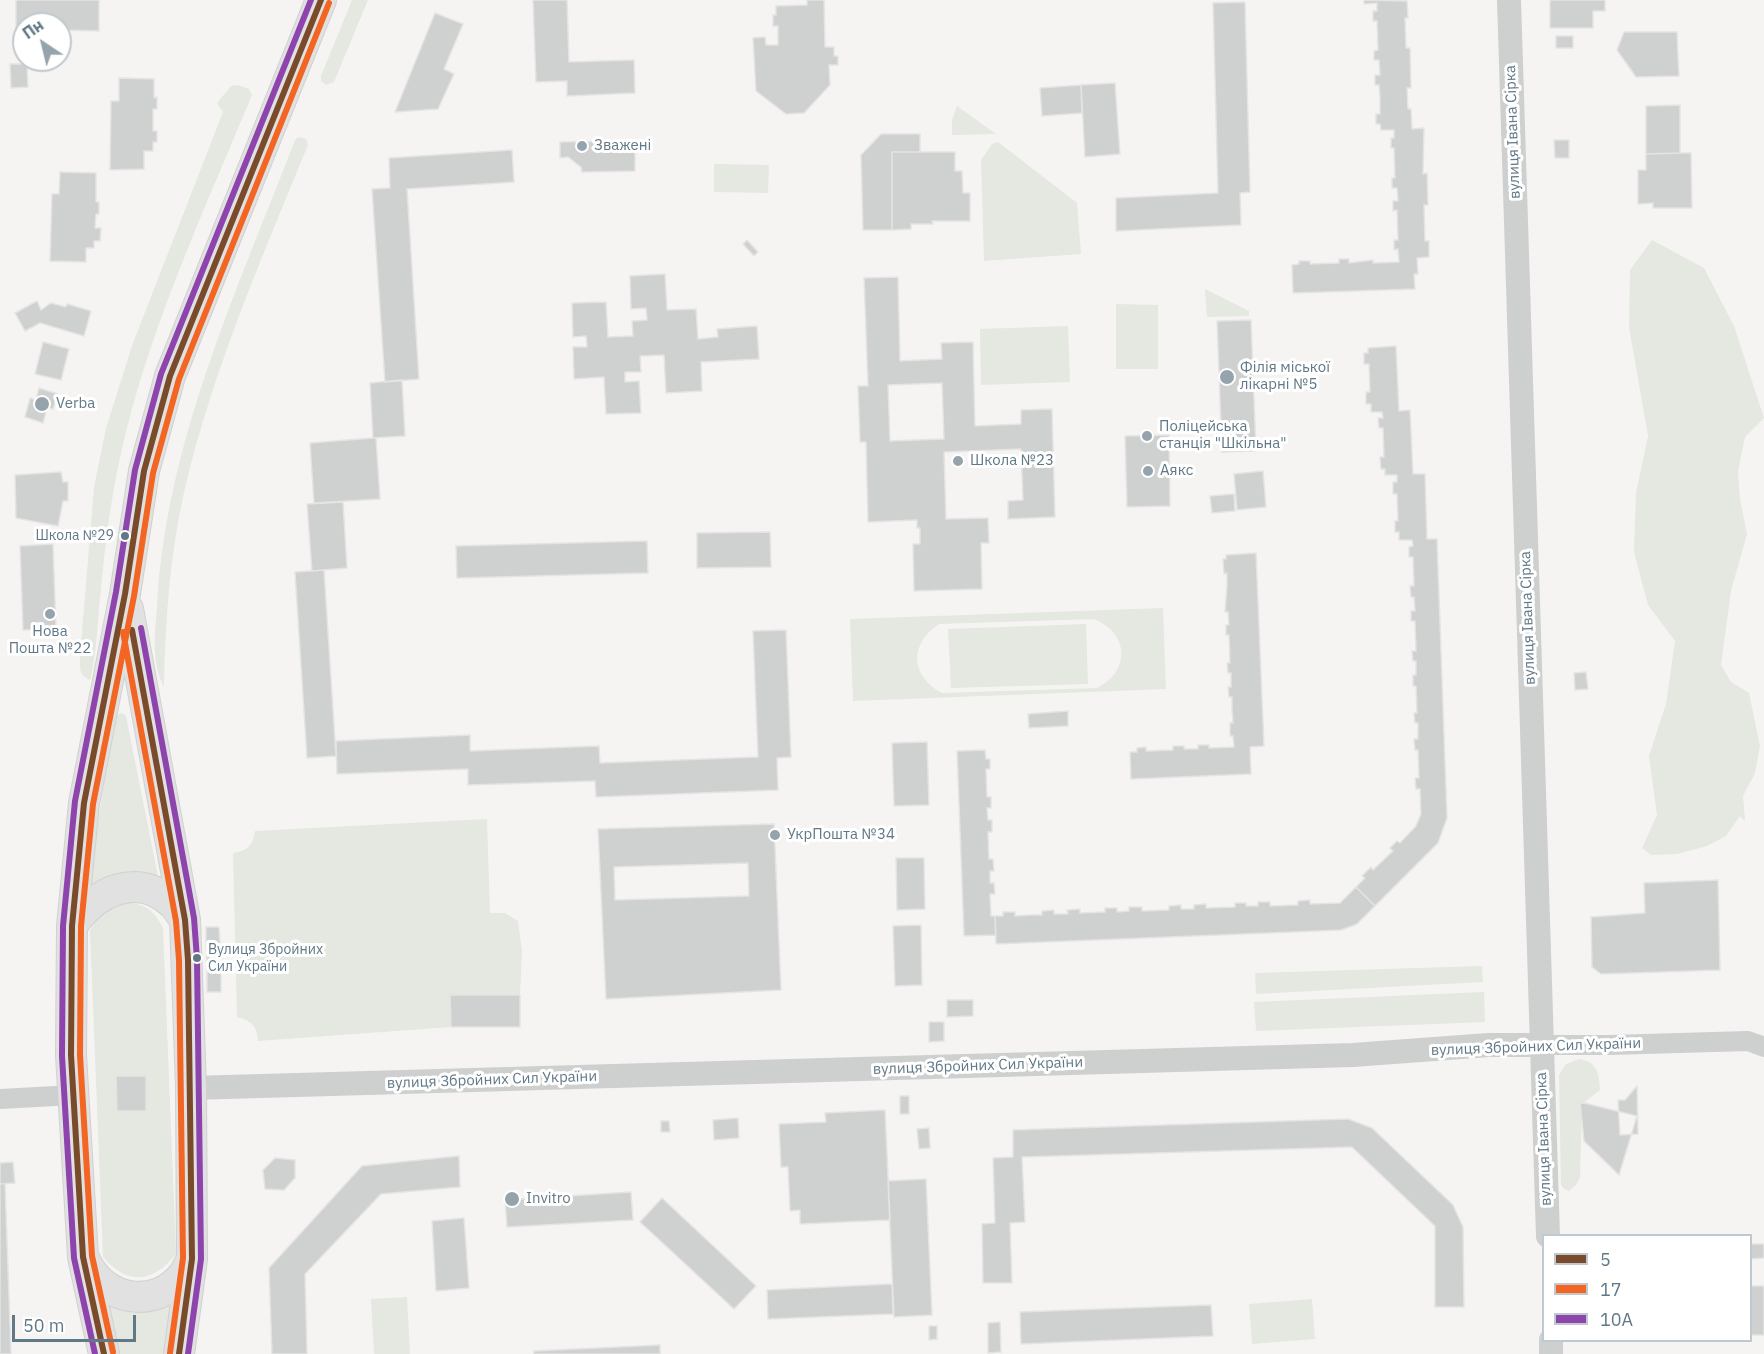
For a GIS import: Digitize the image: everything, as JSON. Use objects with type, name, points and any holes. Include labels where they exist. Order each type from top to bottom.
[{"type":"main road","points":[[104,1354],[83,1257],[73,1095],[72,926],[84,803],[125,594],[144,471],[170,376],[321,0]]},
{"type":"main road","points":[[125,594],[185,920],[191,1088],[192,1259],[179,1354]]},
{"type":"main road","points":[[72,926],[89,904],[105,893],[123,888],[141,888],[159,894],[174,905],[185,920]]},
{"type":"main road","points":[[83,1257],[91,1273],[103,1286],[119,1294],[137,1297],[154,1295],[170,1287],[183,1275],[192,1259]]},
{"type":"street","name":"вулиця Івана Сірка","points":[[1509,0],[1548,1234]]},
{"type":"street","name":"вулиця Збройних Сил України","points":[[191,1088],[1353,1055],[1489,1045],[1610,1045],[1748,1041],[1764,1047]]},
{"type":"street","points":[[0,1099],[73,1095]]},
{"type":"shaded area","points":[[352,0],[368,0],[334,82],[326,85],[321,81],[321,76]]},
{"type":"shaded area","points":[[238,85],[249,89],[252,95],[166,304],[126,432],[110,515],[90,680],[82,673],[80,656],[94,487],[106,428],[133,343],[223,112],[217,103],[231,86]]},
{"type":"shaded area","points":[[957,106],[996,134],[952,135],[952,120]]},
{"type":"shaded area","points":[[299,137],[306,139],[308,145],[224,357],[196,444],[185,488],[169,587],[164,687],[157,667],[155,627],[163,545],[174,485],[189,426],[228,311],[295,140]]},
{"type":"shaded area","points":[[998,142],[1077,203],[1081,254],[984,261],[981,160],[992,144]]},
{"type":"shaded area","points":[[714,164],[769,165],[768,193],[714,192]]},
{"type":"shaded area","points":[[1652,240],[1704,268],[1734,326],[1764,418],[1745,437],[1738,472],[1740,500],[1747,534],[1731,591],[1721,665],[1731,682],[1749,693],[1760,746],[1755,773],[1743,796],[1745,821],[1740,816],[1726,836],[1707,846],[1677,854],[1651,855],[1642,848],[1657,815],[1649,756],[1666,704],[1675,641],[1648,605],[1634,552],[1636,493],[1648,436],[1629,327],[1630,270]]},
{"type":"shaded area","points":[[1205,289],[1249,311],[1249,316],[1207,317]]},
{"type":"shaded area","points":[[1116,304],[1158,305],[1158,369],[1116,369]]},
{"type":"shaded area","points":[[1068,326],[1070,382],[981,385],[980,329]]},
{"type":"shaded area","points":[[1163,608],[1166,689],[853,701],[850,619]],"holes":[[[1094,619],[1106,625],[1114,633],[1119,643],[1120,662],[1116,672],[1097,688],[942,693],[924,678],[917,660],[922,641],[939,624]]]},
{"type":"shaded area","points":[[1086,624],[1088,684],[951,688],[948,629]]},
{"type":"shaded area","points":[[122,713],[126,716],[160,886],[88,894],[113,717]]},
{"type":"shaded area","points":[[487,819],[490,913],[505,913],[518,921],[522,951],[520,995],[450,995],[451,1027],[258,1041],[253,1025],[237,1017],[233,853],[249,846],[255,831]]},
{"type":"shaded area","points":[[123,902],[147,908],[156,916],[163,928],[176,1254],[158,1271],[140,1277],[122,1273],[103,1257],[90,931],[100,913]]},
{"type":"shaded area","points":[[1482,966],[1483,982],[1256,994],[1255,973]]},
{"type":"shaded area","points":[[1484,992],[1485,1022],[1256,1031],[1254,1002]]},
{"type":"shaded area","points":[[1579,1059],[1594,1066],[1600,1090],[1582,1104],[1580,1178],[1569,1191],[1561,1185],[1559,1075],[1566,1064]]},
{"type":"shaded area","points":[[180,1294],[171,1354],[119,1354],[107,1300]]},
{"type":"shaded area","points":[[407,1297],[410,1354],[374,1354],[371,1299]]},
{"type":"shaded area","points":[[1312,1299],[1315,1339],[1252,1344],[1249,1304]]},
{"type":"building","points":[[16,0],[99,0],[99,31],[72,30],[72,12],[16,12]]},
{"type":"building","points":[[533,0],[567,0],[569,62],[634,60],[635,93],[567,96],[567,81],[536,82]]},
{"type":"building","points":[[807,0],[824,0],[825,47],[834,47],[834,56],[838,56],[838,65],[829,65],[830,85],[804,113],[786,114],[756,91],[753,38],[765,37],[766,45],[778,45],[778,26],[773,26],[776,6],[807,5]]},
{"type":"building","points":[[1364,0],[1407,1],[1406,48],[1410,48],[1411,88],[1407,88],[1408,109],[1411,109],[1412,129],[1424,128],[1423,174],[1427,173],[1428,205],[1424,205],[1425,241],[1429,241],[1429,257],[1417,258],[1418,274],[1414,274],[1415,289],[1293,293],[1292,265],[1299,264],[1299,261],[1310,261],[1310,264],[1339,263],[1339,259],[1349,259],[1349,263],[1373,260],[1373,263],[1399,262],[1398,249],[1394,250],[1394,240],[1398,240],[1397,210],[1393,211],[1393,201],[1398,201],[1397,188],[1392,188],[1392,178],[1395,178],[1394,148],[1391,148],[1391,138],[1394,138],[1394,130],[1381,130],[1380,124],[1376,124],[1376,114],[1380,114],[1380,98],[1379,85],[1375,85],[1375,75],[1380,75],[1379,60],[1374,60],[1374,51],[1378,50],[1377,21],[1373,21],[1373,11],[1377,11],[1377,3],[1364,4]]},
{"type":"building","points":[[1550,0],[1605,0],[1605,11],[1593,11],[1593,28],[1550,28]]},
{"type":"building","points":[[1245,2],[1250,192],[1240,193],[1241,225],[1116,231],[1116,198],[1218,193],[1213,3]]},
{"type":"building","points":[[435,13],[463,24],[444,69],[454,74],[438,109],[395,112]]},
{"type":"building","points":[[1624,32],[1677,32],[1679,76],[1636,77],[1617,50]]},
{"type":"building","points":[[1556,36],[1573,36],[1573,48],[1556,48]]},
{"type":"building","points":[[10,64],[12,64],[12,72],[27,72],[28,87],[11,88]]},
{"type":"building","points":[[119,78],[154,79],[154,98],[157,97],[157,109],[153,109],[153,131],[157,131],[157,142],[153,142],[153,151],[144,151],[144,169],[110,170],[111,101],[119,101]]},
{"type":"building","points":[[1115,83],[1120,154],[1085,157],[1081,85]]},
{"type":"building","points":[[1081,85],[1082,113],[1042,116],[1040,88]]},
{"type":"building","points":[[1680,105],[1680,153],[1646,154],[1646,106]]},
{"type":"building","points":[[881,134],[920,134],[920,152],[892,152],[892,230],[863,230],[861,155]]},
{"type":"building","points":[[1554,140],[1569,140],[1569,158],[1555,158]]},
{"type":"building","points":[[635,141],[635,171],[582,172],[581,167],[568,157],[560,158],[560,142]]},
{"type":"building","points":[[512,150],[514,182],[407,189],[419,379],[385,382],[372,189],[390,188],[389,158]]},
{"type":"building","points":[[892,152],[955,152],[955,171],[962,171],[963,193],[970,193],[970,221],[932,221],[933,224],[911,224],[911,229],[892,230]]},
{"type":"building","points":[[1691,153],[1692,208],[1653,208],[1653,203],[1638,204],[1638,170],[1646,170],[1646,154]]},
{"type":"building","points":[[60,172],[96,173],[96,202],[99,202],[99,214],[96,214],[95,228],[101,228],[100,241],[94,241],[94,248],[86,248],[86,262],[50,261],[52,194],[59,194]]},
{"type":"building","points":[[747,240],[758,252],[754,256],[743,244]]},
{"type":"building","points":[[665,274],[667,310],[696,309],[698,339],[718,337],[717,329],[757,326],[759,359],[701,362],[702,391],[666,393],[664,355],[640,356],[641,372],[625,372],[625,382],[639,381],[641,413],[606,414],[604,377],[574,379],[573,347],[587,347],[586,336],[573,337],[572,303],[606,302],[608,337],[633,336],[632,321],[647,320],[646,308],[631,309],[630,276]]},
{"type":"building","points":[[898,277],[900,361],[942,359],[941,343],[973,342],[975,426],[1021,424],[1021,410],[1052,409],[1055,517],[1008,519],[1008,501],[1023,500],[1021,449],[944,452],[946,519],[988,518],[989,543],[981,543],[982,589],[914,591],[913,544],[920,544],[920,528],[917,528],[917,520],[868,522],[866,442],[860,442],[858,386],[868,386],[864,278]],"holes":[[[942,383],[944,439],[890,441],[888,385]]]},
{"type":"building","points":[[37,301],[41,310],[51,303],[66,307],[67,304],[91,311],[84,336],[40,323],[25,331],[15,313]]},
{"type":"building","points":[[1251,320],[1256,451],[1222,452],[1217,321]]},
{"type":"building","points":[[43,342],[69,349],[61,380],[35,374]]},
{"type":"building","points":[[1396,346],[1399,411],[1410,410],[1413,474],[1425,474],[1427,539],[1437,539],[1447,818],[1438,843],[1375,906],[1356,887],[1365,878],[1362,876],[1371,867],[1373,870],[1393,851],[1390,848],[1397,841],[1400,843],[1416,826],[1421,814],[1420,789],[1416,789],[1415,778],[1419,778],[1418,750],[1415,750],[1414,739],[1418,739],[1418,723],[1415,723],[1414,713],[1417,713],[1416,686],[1413,686],[1413,675],[1416,675],[1416,661],[1413,661],[1412,651],[1416,651],[1415,621],[1411,621],[1411,611],[1415,611],[1410,586],[1414,586],[1413,557],[1409,557],[1409,547],[1413,546],[1412,540],[1399,540],[1399,532],[1395,532],[1395,521],[1398,521],[1397,494],[1393,494],[1393,482],[1397,482],[1397,475],[1385,475],[1385,469],[1381,469],[1380,457],[1384,457],[1383,428],[1379,428],[1378,418],[1383,418],[1382,412],[1371,412],[1371,404],[1366,404],[1366,392],[1370,392],[1369,364],[1364,364],[1364,353],[1368,353],[1368,348]]},
{"type":"building","points":[[402,380],[405,436],[373,438],[370,383]]},
{"type":"building","name":"Verba","points":[[39,388],[58,394],[53,409],[47,408],[43,423],[25,417],[30,398],[36,400]]},
{"type":"building","name":"Аякс","points":[[1169,435],[1170,506],[1127,507],[1125,436]]},
{"type":"building","points":[[376,438],[380,499],[314,503],[310,443]]},
{"type":"building","points":[[1263,471],[1266,507],[1237,510],[1234,474]]},
{"type":"building","points":[[61,472],[63,482],[68,482],[68,501],[63,501],[58,526],[16,518],[15,475]]},
{"type":"building","points":[[1234,494],[1235,511],[1212,513],[1210,496]]},
{"type":"building","points":[[343,502],[347,568],[312,571],[307,504]]},
{"type":"building","points":[[770,532],[771,567],[697,568],[697,533]]},
{"type":"building","points":[[647,541],[648,573],[457,578],[456,546]]},
{"type":"building","points":[[53,544],[56,629],[23,630],[20,546]]},
{"type":"building","points":[[1256,553],[1264,746],[1250,747],[1251,774],[1131,779],[1130,752],[1137,752],[1137,748],[1146,747],[1146,751],[1173,750],[1173,746],[1184,746],[1184,749],[1198,749],[1198,745],[1209,745],[1209,748],[1234,747],[1233,736],[1230,736],[1230,723],[1233,723],[1232,697],[1229,697],[1228,687],[1231,687],[1231,673],[1228,673],[1227,663],[1230,663],[1229,635],[1226,635],[1226,625],[1229,625],[1228,612],[1225,612],[1227,573],[1224,574],[1223,559],[1226,559],[1226,555]]},
{"type":"building","points":[[324,570],[336,756],[307,758],[295,572]]},
{"type":"building","points":[[786,630],[791,757],[777,758],[778,790],[596,797],[595,781],[468,785],[468,769],[337,774],[336,741],[470,735],[470,751],[599,746],[600,763],[758,757],[753,631]]},
{"type":"building","points":[[1586,672],[1588,689],[1575,690],[1574,673]]},
{"type":"building","points":[[1068,711],[1068,726],[1029,728],[1028,714]]},
{"type":"building","points":[[927,742],[929,805],[894,806],[892,743]]},
{"type":"building","points":[[985,750],[986,759],[990,759],[990,769],[986,769],[987,797],[991,797],[991,808],[987,808],[988,820],[992,820],[992,832],[988,832],[989,859],[993,859],[994,871],[990,871],[990,883],[994,883],[995,894],[990,894],[991,916],[995,916],[996,935],[964,936],[957,751]]},
{"type":"building","points":[[774,824],[781,990],[606,999],[598,829]],"holes":[[[748,863],[749,896],[615,900],[614,867]]]},
{"type":"building","points":[[896,858],[924,858],[925,909],[897,910]]},
{"type":"building","points":[[1718,880],[1720,970],[1601,974],[1592,967],[1591,917],[1645,913],[1644,883]]},
{"type":"building","points":[[1356,887],[1375,906],[1357,924],[1341,930],[996,944],[995,916],[1003,916],[1003,912],[1015,912],[1015,916],[1042,915],[1042,911],[1054,910],[1054,914],[1068,914],[1067,910],[1080,909],[1080,913],[1105,912],[1105,908],[1117,908],[1117,912],[1129,911],[1129,907],[1142,907],[1142,911],[1169,910],[1169,906],[1181,905],[1181,909],[1194,909],[1194,905],[1206,904],[1206,908],[1235,907],[1235,903],[1258,906],[1258,902],[1270,902],[1270,906],[1298,905],[1298,901],[1310,900],[1310,904],[1340,903]]},
{"type":"building","points":[[921,925],[922,985],[895,986],[893,926]]},
{"type":"building","points":[[206,927],[219,927],[220,944],[206,944]]},
{"type":"building","points":[[206,944],[220,944],[221,969],[207,970]]},
{"type":"building","points":[[221,969],[221,992],[207,992],[207,970]]},
{"type":"building","points":[[450,995],[520,995],[520,1027],[451,1027]]},
{"type":"building","points":[[947,1000],[973,1000],[973,1016],[947,1017]]},
{"type":"building","points":[[929,1022],[944,1022],[944,1041],[929,1042]]},
{"type":"building","points":[[116,1076],[146,1076],[146,1111],[117,1111]]},
{"type":"building","points":[[1637,1086],[1638,1134],[1620,1135],[1618,1100],[1625,1100]]},
{"type":"building","points":[[900,1096],[909,1096],[909,1114],[900,1114]]},
{"type":"building","points":[[1580,1102],[1637,1116],[1619,1175],[1584,1141]]},
{"type":"building","points":[[885,1110],[890,1220],[800,1224],[800,1210],[790,1211],[788,1167],[781,1167],[779,1124],[826,1122],[825,1113]]},
{"type":"building","points":[[738,1118],[739,1138],[714,1140],[713,1120]]},
{"type":"building","points":[[1348,1119],[1372,1128],[1453,1205],[1463,1227],[1464,1307],[1435,1307],[1435,1226],[1352,1147],[1022,1157],[1025,1222],[1010,1223],[1012,1283],[983,1283],[982,1224],[995,1223],[993,1158],[1013,1157],[1013,1130]]},
{"type":"building","points":[[661,1121],[669,1121],[670,1132],[661,1132]]},
{"type":"building","points":[[929,1128],[930,1148],[919,1149],[917,1129]]},
{"type":"building","points":[[459,1156],[460,1187],[381,1194],[305,1274],[307,1354],[272,1354],[269,1268],[362,1166]]},
{"type":"building","points":[[275,1158],[295,1160],[295,1178],[284,1190],[265,1189],[263,1170]]},
{"type":"building","points":[[13,1162],[15,1183],[0,1184],[0,1163]]},
{"type":"building","points":[[926,1179],[932,1315],[894,1317],[888,1181]]},
{"type":"building","points":[[0,1184],[5,1184],[11,1354],[0,1354]]},
{"type":"building","points":[[631,1192],[633,1220],[507,1227],[505,1200]]},
{"type":"building","points":[[662,1198],[756,1286],[734,1309],[640,1222]]},
{"type":"building","points":[[464,1218],[469,1288],[436,1291],[432,1221]]},
{"type":"building","points":[[1752,1244],[1764,1244],[1764,1258],[1752,1259]]},
{"type":"building","points":[[892,1284],[893,1314],[768,1319],[767,1290]]},
{"type":"building","points":[[1752,1286],[1764,1286],[1764,1335],[1752,1335]]},
{"type":"building","points":[[1211,1305],[1213,1336],[1021,1344],[1020,1312]]},
{"type":"building","points":[[1000,1322],[1001,1352],[988,1353],[988,1323]]},
{"type":"building","points":[[929,1326],[937,1326],[937,1339],[929,1340]]},
{"type":"building","points":[[660,1345],[660,1354],[534,1354],[534,1351]]},
{"type":"transit line","name":"10А","points":[[95,1354],[74,1258],[62,1056],[63,926],[75,801],[116,592],[135,470],[161,374],[311,0]]},
{"type":"transit line","name":"5","points":[[104,1354],[83,1257],[71,1055],[72,926],[84,803],[125,594],[144,471],[170,376],[321,0]]},
{"type":"transit line","name":"17","points":[[113,1352],[92,1256],[80,1055],[81,926],[93,804],[134,596],[153,473],[179,379],[329,3]]},
{"type":"transit line","name":"10А","points":[[141,628],[194,918],[197,959],[201,1259],[188,1354]]},
{"type":"transit line","name":"5","points":[[132,630],[185,920],[188,960],[192,1259],[179,1354]]},
{"type":"transit line","name":"17","points":[[123,632],[176,921],[179,960],[183,1258],[170,1353]]},
{"type":"place","name":"Зважені","points":[[582,146]]},
{"type":"place","name":"Філія міської лікарні №5","points":[[1227,377]]},
{"type":"place","name":"Verba","points":[[42,404]]},
{"type":"place","name":"Поліцейська станція \"Шкільна\"","points":[[1147,436]]},
{"type":"place","name":"Школа №23","points":[[958,461]]},
{"type":"place","name":"Аякс","points":[[1148,471]]},
{"type":"place","name":"Школа №29","points":[[125,536]]},
{"type":"place","name":"Нова Пошта №22","points":[[50,614]]},
{"type":"place","name":"УкрПошта №34","points":[[775,835]]},
{"type":"place","name":"Вулиця Збройних Сил України","points":[[197,958]]},
{"type":"place","name":"Invitro","points":[[512,1199]]}]
